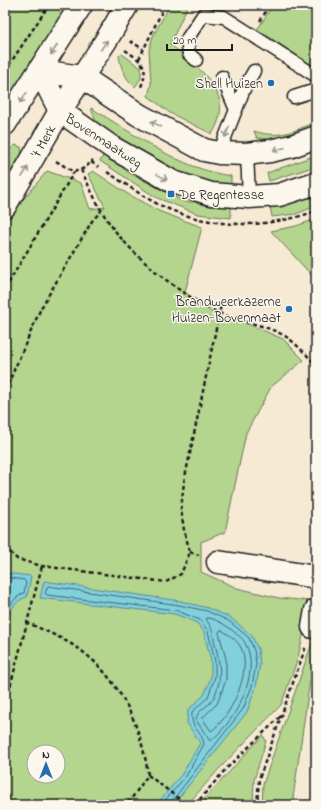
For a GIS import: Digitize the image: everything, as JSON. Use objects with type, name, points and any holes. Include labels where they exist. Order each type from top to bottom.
[{"type":"street","points":[[5,124],[81,5]]},
{"type":"street","name":"'t Merk","points":[[5,206],[60,110],[128,5]]},
{"type":"street","points":[[40,71],[82,77],[139,115],[204,150],[219,153],[247,154],[292,146],[316,137]]},
{"type":"street","name":"Bovenmaatweg","points":[[40,71],[60,110],[113,148],[173,182],[211,194],[249,197],[279,195],[316,183]]},
{"type":"street","points":[[218,562],[316,577]]},
{"type":"lane","points":[[196,60],[189,54],[187,39],[203,15],[224,17],[316,76]]},
{"type":"lane","points":[[219,153],[244,89],[254,71]]},
{"type":"lane","points":[[222,77],[236,110]]},
{"type":"lane","points":[[294,97],[316,90]]},
{"type":"lane","points":[[247,154],[249,197]]},
{"type":"path","points":[[5,71],[49,5]]},
{"type":"path","points":[[139,59],[165,5]]},
{"type":"path","points":[[5,289],[74,172],[81,170],[91,162]]},
{"type":"path","points":[[81,170],[101,211],[128,246],[176,288],[220,313],[251,322],[285,336],[316,364]]},
{"type":"path","points":[[5,391],[41,308],[92,221],[101,211]]},
{"type":"path","points":[[249,224],[278,222],[316,211]]},
{"type":"path","points":[[5,547],[17,559],[42,566],[166,582],[181,574],[190,552],[184,530],[181,508],[184,482],[222,300]]},
{"type":"path","points":[[5,706],[42,566]]},
{"type":"path","points":[[257,805],[259,779],[315,621]]},
{"type":"path","points":[[26,622],[76,647],[108,676],[130,709],[146,756],[148,775],[127,805]]},
{"type":"path","points":[[196,805],[225,770],[283,714]]},
{"type":"path","points":[[148,775],[187,805]]},
{"type":"green space","points":[[5,5],[70,5],[5,104]]},
{"type":"green space","points":[[170,5],[188,5],[170,44],[202,72],[218,94],[220,106],[219,119],[212,134],[170,113],[148,96],[151,84],[149,50],[153,36]]},
{"type":"green space","points":[[273,5],[308,5],[316,10],[316,70],[255,33]]},
{"type":"green space","points":[[122,54],[141,68],[141,78],[135,87],[126,77],[122,69],[119,55]]},
{"type":"green space","points":[[91,108],[175,158],[193,166],[231,176],[231,186],[208,186],[165,169],[98,128]]},
{"type":"green space","points":[[316,121],[316,130],[288,142],[257,138],[254,131],[271,134],[286,133]]},
{"type":"green space","points":[[15,145],[21,147],[22,154],[5,183],[5,154]]},
{"type":"green space","points":[[105,152],[115,157],[126,171],[184,202],[206,202],[231,208],[231,218],[198,214],[157,198],[100,161]]},
{"type":"green space","points":[[316,155],[316,166],[269,181],[267,173]]},
{"type":"green space","points":[[47,171],[81,183],[90,209],[105,207],[88,174],[93,171],[131,196],[161,212],[202,227],[185,292],[219,318],[233,319],[283,339],[304,360],[271,387],[246,433],[225,532],[201,542],[201,572],[237,588],[279,598],[309,601],[297,661],[281,705],[220,768],[187,805],[5,805],[5,225],[12,213]]},
{"type":"green space","points":[[316,191],[316,206],[296,214],[272,217],[270,206],[302,200]]},
{"type":"green space","points":[[316,219],[316,280],[271,231],[296,226]]},
{"type":"green space","points":[[316,638],[292,805],[262,805],[263,784],[313,640]]},
{"type":"green space","points":[[263,735],[266,741],[254,780],[253,805],[199,805]]},
{"type":"water","points":[[5,573],[31,576],[27,597],[21,599],[14,606],[5,631]]},
{"type":"water","points":[[44,581],[180,601],[208,608],[231,618],[252,636],[258,649],[260,664],[256,687],[247,712],[173,805],[156,805],[182,774],[200,743],[187,723],[188,710],[204,695],[211,677],[211,661],[204,632],[197,623],[175,614],[40,598]]},
{"type":"place","name":"Shell Huizen","points":[[271,83]]},
{"type":"place","name":"De Regentesse","points":[[171,194]]},
{"type":"place","name":"Brandweerkazerne Huizen-Bovenmaat","points":[[289,309]]}]
